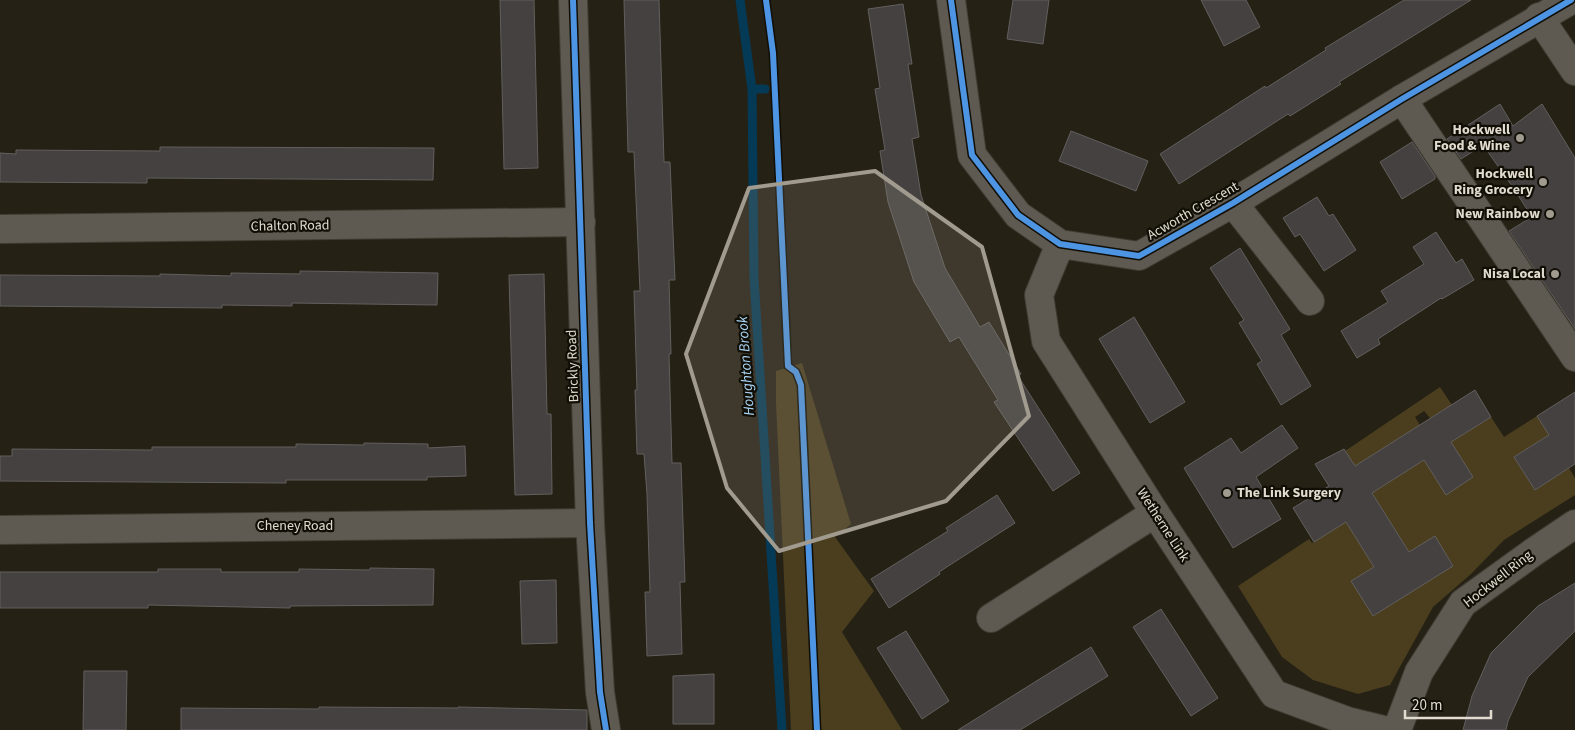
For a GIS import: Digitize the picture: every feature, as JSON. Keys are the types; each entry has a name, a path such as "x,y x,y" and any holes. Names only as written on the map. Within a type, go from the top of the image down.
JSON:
{"street":[{"name":"Brickly Road","path":"573,0 590,523 600,692 606,730"},
{"name":"Acworth Crescent","path":"951,0 972,155 1018,215 1060,244 1139,256 1234,203 1402,99 1571,0"},
{"path":"1540,17 1575,72"},
{"path":"1402,99 1575,357"},
{"path":"1234,203 1310,301"},
{"name":"Chalton Road","path":"0,229 581,222"},
{"name":"Wetherne Link","path":"1060,244 1039,295 1046,341 1155,513 1274,694 1347,721 1384,730"},
{"path":"991,618 1155,513"},
{"name":"Cheney Road","path":"0,530 590,523"},
{"name":"Hockwell Ring","path":"1397,730 1419,672 1463,603 1534,551 1575,524"}],"highlighted area":[{"path":"875,171 982,247 1029,416 946,501 779,551 727,488 686,354 749,188"}],"shaded area":[{"path":"802,363 851,524 835,537 874,591 842,632 902,730 791,730 776,371"},
{"path":"1440,387 1452,405 1430,418 1424,411 1415,417 1420,425 1355,466 1345,451"},
{"path":"1537,416 1549,435 1514,457 1535,490 1569,468 1575,478 1575,495 1504,540 1471,574 1433,607 1390,685 1358,694 1313,680 1282,657 1238,586 1309,539 1312,543 1346,522 1374,567 1351,581 1373,616 1453,565 1435,537 1409,552 1372,493 1424,460 1446,494 1473,477 1451,442 1491,417 1504,437"}],"building":[{"path":"500,0 534,0 538,168 504,169"},
{"path":"624,0 659,0 664,162 670,162 675,280 669,280 671,354 669,354 672,463 681,463 685,582 680,582 682,654 647,656 645,592 650,592 647,494 644,454 637,454 635,390 637,390 634,291 640,291 634,152 628,152"},
{"path":"1013,0 1049,0 1043,44 1007,39"},
{"path":"1201,0 1246,0 1260,27 1224,46"},
{"path":"1404,0 1471,0 1339,82 1341,84 1290,116 1288,114 1179,184 1160,154 1265,86 1266,88 1326,50 1325,48"},
{"path":"903,4 912,64 908,64 919,137 912,139 921,195 945,268 980,327 989,322 1021,374 1018,376 1080,473 1053,491 994,402 998,400 959,337 950,342 914,282 888,202 880,151 885,150 875,89 880,88 868,9"},
{"path":"1500,104 1513,126 1542,104 1575,158 1575,329 1509,231 1532,217 1512,186 1483,145 1461,159 1447,139"},
{"path":"1071,131 1148,161 1136,191 1059,161"},
{"path":"1412,142 1435,176 1435,179 1402,199 1380,162"},
{"path":"160,147 434,148 433,180 147,178 147,183 0,182 0,153 16,154 16,150 160,151"},
{"path":"1317,197 1329,216 1333,214 1356,250 1324,271 1300,234 1295,237 1283,218"},
{"path":"1436,232 1456,263 1462,259 1474,280 1441,298 1378,339 1380,344 1357,358 1341,331 1388,302 1381,291 1424,264 1413,247"},
{"path":"1240,248 1290,329 1281,335 1311,386 1281,405 1257,364 1262,361 1239,323 1244,320 1210,268"},
{"path":"300,271 438,273 437,305 292,303 292,306 222,305 222,308 0,306 0,275 160,276 160,274 231,276 231,273 300,274"},
{"path":"544,274 547,414 551,414 552,494 515,495 509,275"},
{"path":"1134,317 1185,402 1150,423 1099,339"},
{"path":"1475,390 1491,417 1451,442 1473,477 1446,495 1424,460 1372,493 1409,552 1435,536 1453,566 1373,616 1351,581 1374,567 1346,522 1314,542 1293,508 1329,486 1315,464 1344,449 1355,466"},
{"path":"1575,392 1575,464 1535,490 1514,457 1549,435 1537,416"},
{"name":"The Link Surgery","path":"1282,425 1298,448 1256,477 1281,519 1233,548 1184,468 1231,438 1241,453"},
{"path":"364,443 428,444 428,448 465,446 466,476 427,477 427,480 286,480 286,483 0,481 0,456 12,456 12,449 152,450 152,447 296,447 296,444 364,445"},
{"path":"997,495 1015,523 939,572 940,574 889,608 871,579 948,531 946,528"},
{"path":"370,568 434,569 433,605 290,606 290,608 148,605 148,608 0,608 0,572 158,572 158,569 221,569 221,572 299,572 299,569 370,570"},
{"path":"556,580 557,643 522,644 520,581"},
{"path":"1575,583 1575,631 1528,677 1508,721 1506,730 1463,730 1472,696 1491,653 1538,606"},
{"path":"1161,609 1218,698 1191,716 1133,627"},
{"path":"906,631 949,701 922,719 877,648"},
{"path":"1091,647 1108,676 1020,730 958,730"},
{"path":"84,671 127,671 126,730 83,730"},
{"path":"714,674 714,724 673,724 673,676"},
{"path":"319,707 458,707 587,710 587,730 181,730 181,708 319,709"}],"waterway":[{"name":"Houghton Brook","path":"740,0 752,89 754,278 782,730"},
{"path":"752,89 765,89"}],"cycle path":[{"path":"573,0 590,523 600,692 606,730"},
{"path":"766,0 773,53 788,366 796,372 801,385 817,730"},
{"path":"951,0 972,155 1018,215 1060,244 1139,256 1233,203 1402,99 1571,0"}],"place":[{"name":"Hockwell Food & Wine","path":"1520,138"},
{"name":"Hockwell Ring Grocery","path":"1543,182"},
{"name":"New Rainbow","path":"1550,214"},
{"name":"Nisa Local","path":"1555,274"},
{"name":"The Link Surgery","path":"1227,493"}]}
